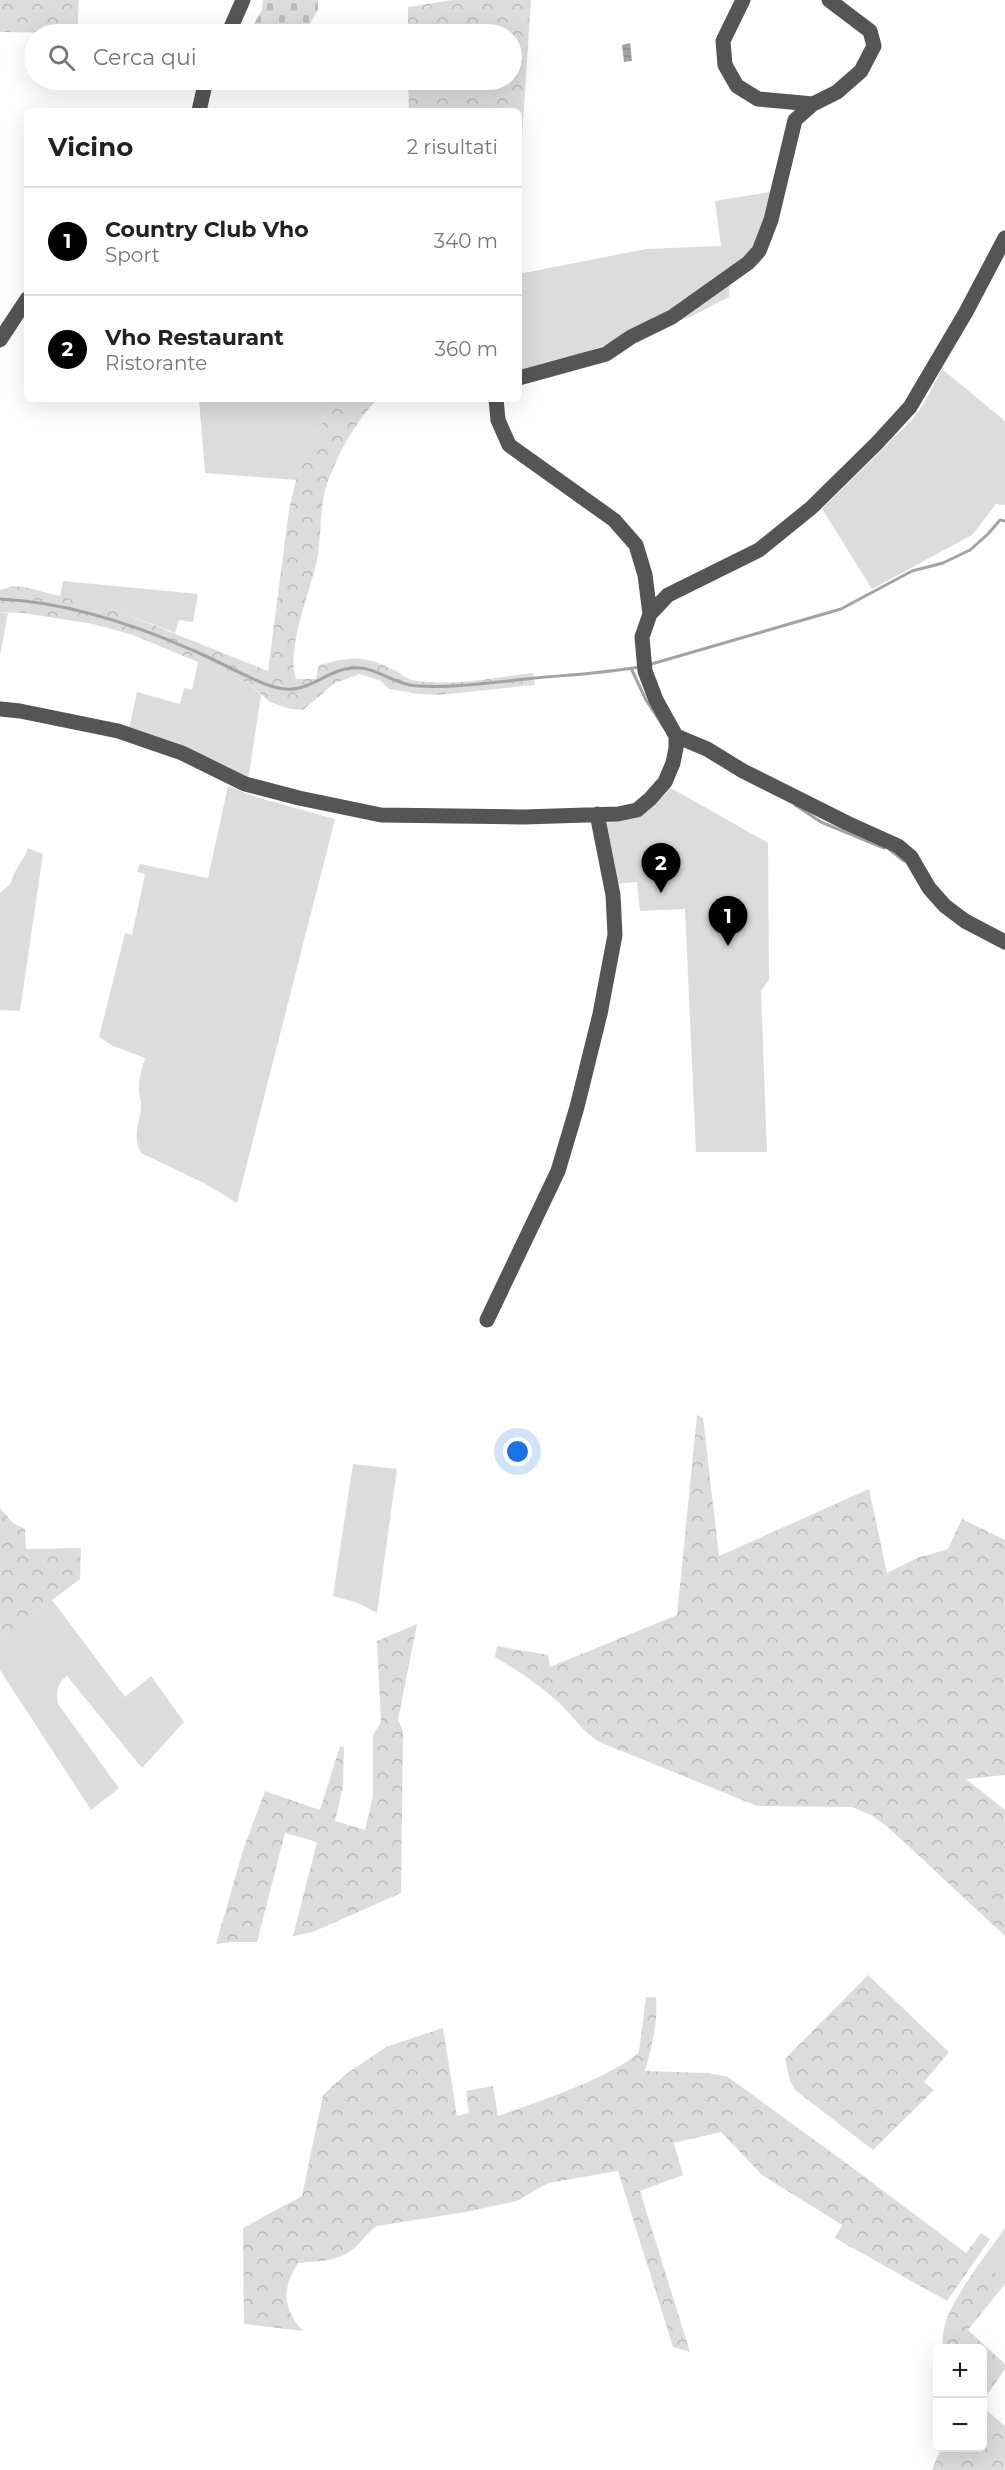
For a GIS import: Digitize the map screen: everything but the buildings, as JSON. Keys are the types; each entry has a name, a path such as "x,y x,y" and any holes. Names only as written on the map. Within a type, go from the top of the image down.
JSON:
{"street":[{"path":"232,24 243,0"},
{"path":"743,0 723,41 725,65 737,86 758,99 813,104"},
{"path":"522,377 606,354 672,317 748,263 759,251 771,220 795,120 813,104 837,92 861,71 874,46 870,31 829,0"},
{"path":"200,108 204,90"},
{"path":"0,709 118,731 182,753 244,784 381,815 524,817 618,814 637,810 665,782 673,763 676,736 656,700 644,665 642,637 650,614 668,595 767,544 811,508 877,443 910,406 966,312 1005,238"},
{"path":"0,340 24,304"},
{"path":"496,402 498,420 509,445 614,520 636,545 645,575 650,614"},
{"path":"676,736 707,749 743,771 898,846 911,857 929,888 945,906 965,921 1005,942"},
{"path":"487,1320 558,1171 578,1107 600,1014 615,935 613,895 597,814"}],"green space":[{"path":"0,0 79,0 78,24 24,24 24,32 0,32"},
{"path":"263,0 318,0 318,10 310,24 254,24 262,10"},
{"path":"453,0 531,0 522,138 522,108 409,108 408,90 522,90 522,24 408,24 408,7"},
{"path":"776,191 764,232 730,279 729,297 690,317 522,373 522,273 646,249 721,246 715,201"},
{"path":"942,369 1005,421 1005,505 996,504 972,535 872,589 822,509 912,420 923,405"},
{"path":"199,402 333,402 296,480 205,473"},
{"path":"333,402 374,402 361,418 343,447 325,490 318,554 294,651 296,679 316,679 319,665 357,658 373,661 418,681 461,682 533,673 535,685 439,695 419,694 389,689 381,681 360,674 335,683 303,710 290,709 270,702 248,683 133,635 93,624 23,613 0,612 0,590 12,586 24,587 118,611 268,671 289,510 296,480"},
{"path":"63,581 198,594 193,622 179,620 175,633 118,611 60,597"},
{"path":"0,612 8,613 0,656"},
{"path":"198,662 248,683 261,695 248,781 129,729 137,692 180,704 184,688 192,690"},
{"path":"228,786 256,797 335,819 237,1203 204,1183 141,1153 137,1141 141,1104 139,1083 145,1058 113,1046 99,1037 125,933 132,935 145,874 137,872 140,864 208,878"},
{"path":"671,788 768,843 769,980 761,991 767,1152 696,1152 685,909 640,911 637,882 615,884 606,823 626,820 643,813"},
{"path":"28,848 43,854 20,1011 0,1010 0,893 11,883"},
{"path":"697,1415 703,1418 719,1556 869,1489 887,1573 917,1558 948,1549 962,1519 1005,1540 1005,1775 966,1779 1005,1810 1005,1936 890,1829 873,1816 852,1807 757,1806 602,1743 589,1734 542,1689 495,1657 497,1646 548,1655 550,1667 677,1615"},
{"path":"353,1464 397,1469 377,1613 358,1603 333,1596"},
{"path":"0,1508 13,1523 25,1529 26,1549 81,1548 80,1579 0,1639"},
{"path":"52,1600 125,1697 151,1676 184,1722 142,1768 67,1676 58,1688 58,1704 119,1788 91,1810 0,1670 0,1639"},
{"path":"417,1624 398,1720 403,1731 401,1893 313,1932 293,1936 317,1842 285,1833 257,1942 216,1944 243,1850 265,1791 320,1810 340,1746 344,1747 343,1786 335,1821 365,1830 373,1796 373,1735 381,1722 377,1641"},
{"path":"868,1975 949,2052 924,2082 934,2090 873,2150 795,2090 790,2081 785,2059"},
{"path":"646,1997 656,1997 656,2016 645,2071 707,2073 728,2077 966,2253 981,2233 990,2239 947,2301 835,2238 842,2225 762,2175 721,2132 674,2143 683,2175 640,2191 690,2352 673,2347 618,2171 548,2183 517,2201 466,2212 377,2226 353,2249 341,2256 298,2263 289,2282 287,2299 291,2315 303,2331 244,2324 243,2228 302,2196 323,2095 346,2074 386,2047 443,2028 457,2116 469,2113 466,2091 493,2086 498,2116 592,2080 627,2062 639,2052"},
{"path":"1005,2228 1005,2278 979,2264"},
{"path":"979,2264 1005,2278 1005,2284 968,2330 983,2344 944,2344 944,2327 960,2293"},
{"path":"987,2347 1005,2364 1005,2369 987,2395"},
{"path":"987,2410 1005,2426 1005,2470 932,2470 939,2452 987,2452"}],"shaded area":[{"path":"630,43 632,61 624,62 622,45"}],"waterway":[{"path":"648,665 841,609 912,571 943,563 970,550 1000,520 1005,521"},
{"path":"0,599 50,605 123,623 192,650 261,682 284,689 305,686 333,673 353,668 369,670 409,685 447,686 639,667"},
{"path":"631,668 646,700 665,729"},
{"path":"795,805 821,822 884,848"},
{"path":"890,850 904,861"}],"place":[{"name":"Vho Restaurant","path":"661,893"},
{"name":"Country Club Vho","path":"728,946"}]}
